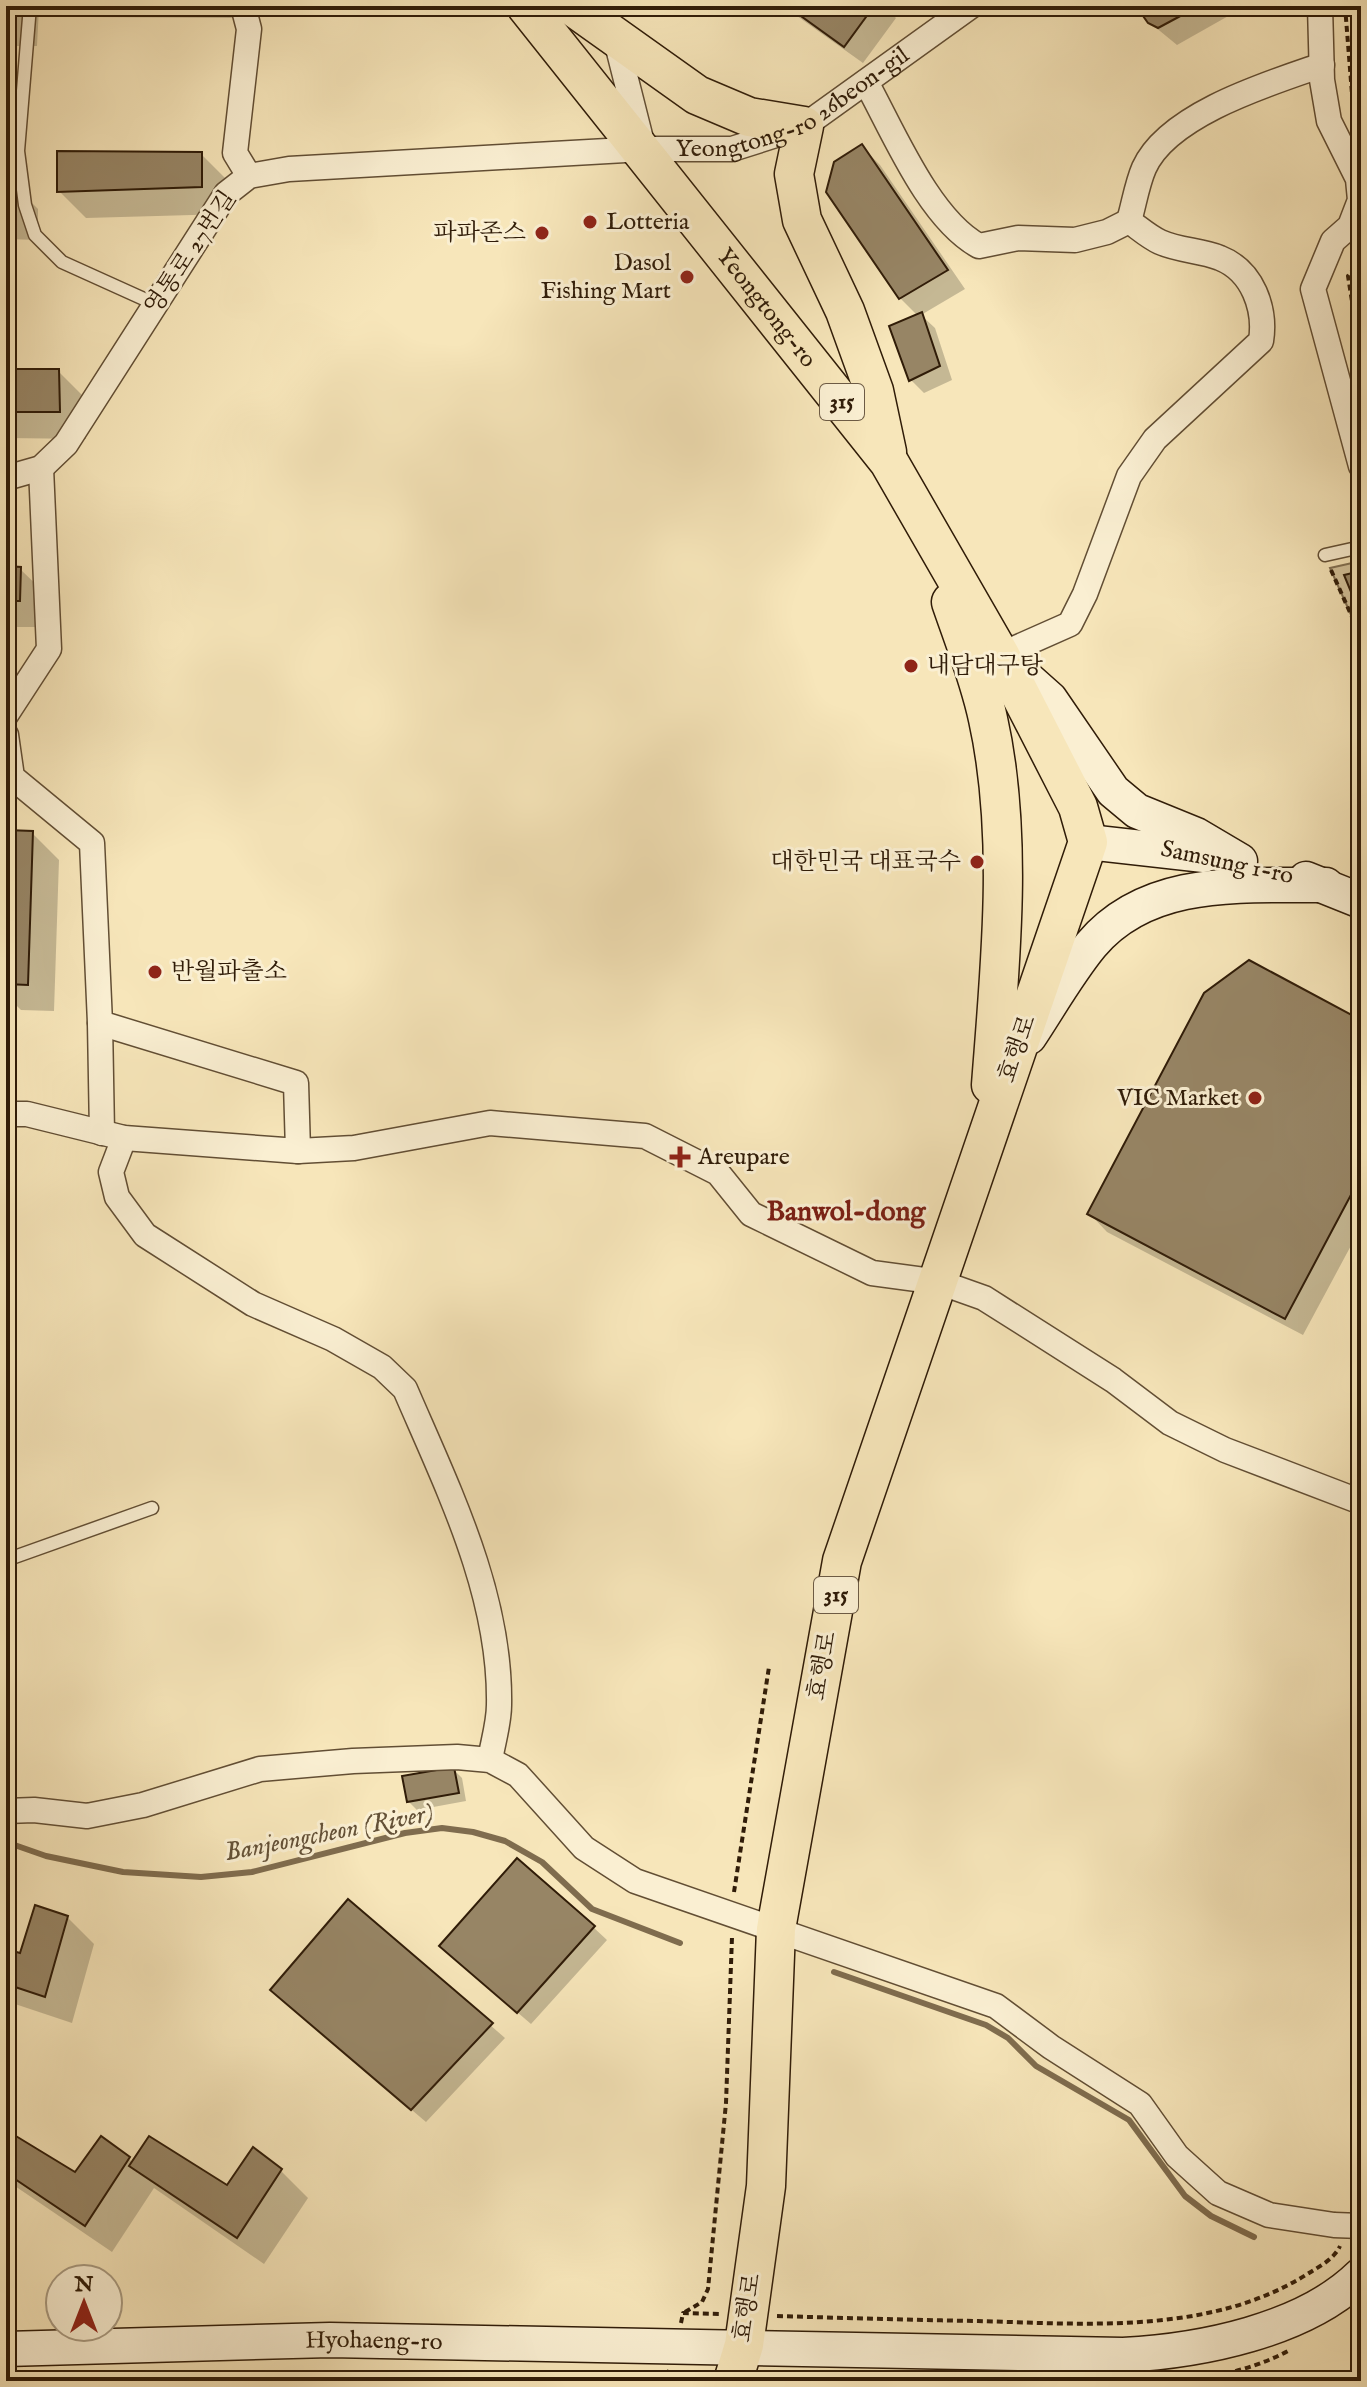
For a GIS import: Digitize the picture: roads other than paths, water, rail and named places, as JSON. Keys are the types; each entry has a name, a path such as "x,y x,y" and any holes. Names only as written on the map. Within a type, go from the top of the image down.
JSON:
{"main road":[{"name":"Yeongtong-ro","path":"526,6 643,149 889,462 927,523 1000,655 1078,807 1088,842"},
{"path":"572,6 697,95 749,117 804,126 794,174 802,220 845,311 874,391 889,462"},
{"name":"315","path":"927,523 988,719 1000,816 1004,924 987,1143"},
{"name":"효행로","path":"738,2363 766,2186 776,1929 842,1561 1088,842"}],"street":[{"path":"226,194 235,153 249,29 243,6"},
{"name":"Yeongtong-ro 26beon-gil","path":"643,149 732,149 804,126 971,6"},
{"path":"1320,6 1322,65 1329,121 1358,179 1360,199 1350,226 1333,241 1313,289 1351,394 1361,466"},
{"path":"616,40 643,149"},
{"path":"866,82 921,182 959,236 979,246 1018,238 1075,240 1107,232 1129,221 1145,166 1164,141 1201,116 1253,89 1322,65"},
{"name":"영통로 27번길","path":"6,478 41,468 66,444 226,194 249,176 289,169 643,149"},
{"path":"235,153 249,176"},
{"path":"1129,221 1159,241 1191,253 1221,258 1247,279 1261,304 1261,341 1155,439 1129,476 1070,624 1000,655 1050,699 1113,791 1137,811 1196,835 1240,861"},
{"path":"6,715 49,649 41,468"},
{"path":"6,735 12,777 92,843 100,1023 113,1136 111,1172 117,1197 145,1235 253,1304 333,1339 382,1367 405,1389 480,1576 497,1645 500,1708 490,1760"},
{"name":"Samsung 1-ro","path":"1088,842 1164,848 1240,861 1326,885 1361,901"},
{"path":"1015,1057 1092,944 1135,907 1187,890 1326,885"},
{"path":"100,1023 296,1083 298,1151"},
{"path":"6,1114 27,1114 113,1136 298,1151 354,1148 490,1123 645,1136 718,1173 751,1214 872,1273 939,1282 984,1298 1027,1323 1170,1423 1225,1450 1361,1502"},
{"path":"6,1811 34,1810 87,1816 143,1805 260,1769 457,1757 490,1760 518,1775 570,1835 609,1866 635,1881 996,2006 1051,2047 1140,2104 1194,2173 1218,2193 1245,2208 1352,2234"},
{"name":"Hyohaeng-ro","path":"6,2349 330,2340 738,2363 1123,2355 1176,2352 1224,2342 1323,2303 1361,2275"}],"lane":[{"path":"30,6 18,151 25,205 35,235 62,262 155,304"},
{"path":"1325,555 1361,547"},
{"path":"6,1560 152,1508"}],"waterway":[{"name":"Banjeongcheon (River)","path":"6,1842 46,1856 123,1872 201,1877 252,1872 405,1833 442,1828 473,1832 505,1841 542,1862 592,1909 680,1943"},
{"name":"Banjeongcheon (River)","path":"834,1972 986,2025 1008,2038 1036,2066 1129,2120 1185,2196 1211,2216 1254,2237"}],"place":[{"name":"Lotteria","path":"590,222"},
{"name":"파파존스","path":"542,233"},
{"name":"Dasol Fishing Mart","path":"687,277"},
{"name":"내담대구탕","path":"911,666"},
{"name":"대한민국 대표국수","path":"977,862"},
{"name":"반월파출소","path":"155,972"},
{"name":"VIC Market","path":"1255,1098"},
{"name":"Areupare","path":"680,1157"}],"district":[{"name":"Banwol-dong","path":"846,1212"}]}
